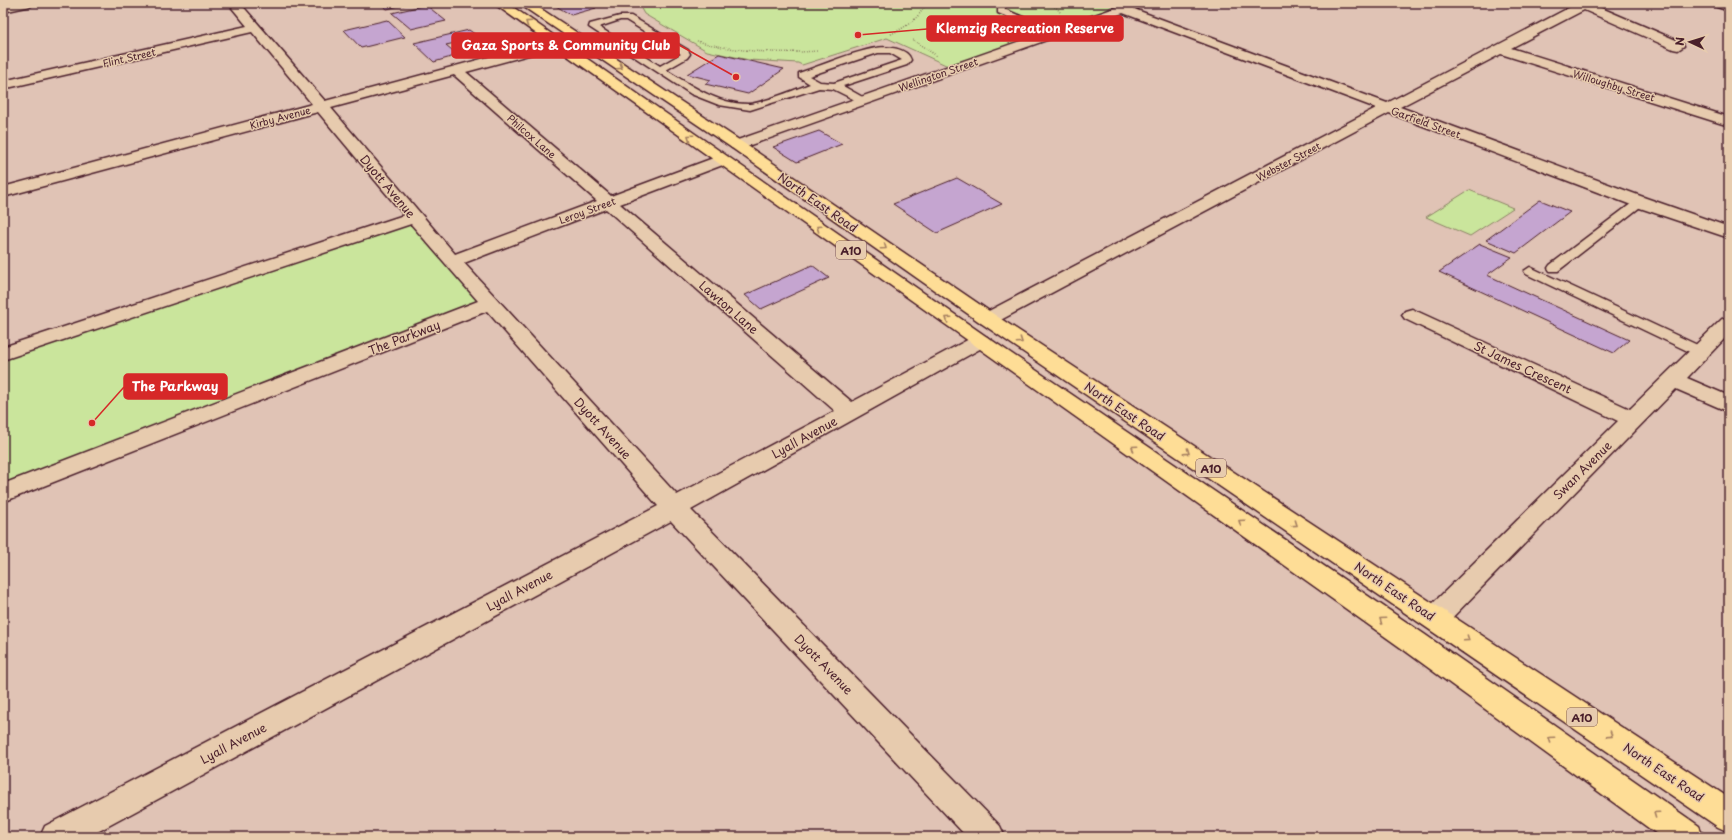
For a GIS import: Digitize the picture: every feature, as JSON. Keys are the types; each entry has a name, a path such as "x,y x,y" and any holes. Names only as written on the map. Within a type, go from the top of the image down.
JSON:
{"highway":[{"name":"North East Road","path":"499,3 722,160 984,330 1435,618 1729,816"},
{"name":"North East Road","path":"524,3 737,145 984,330 1414,642 1688,837"},
{"path":"557,43 576,38"},
{"path":"722,160 737,145"},
{"path":"1414,642 1435,618"}],"street":[{"path":"3,8 27,3"},
{"name":"Dyott Avenue","path":"234,3 452,261 674,508 989,837"},
{"path":"1718,3 1729,7"},
{"path":"1585,4 1678,46"},
{"name":"Webster Street","path":"984,330 1388,108 1585,4"},
{"name":"Wellington Street","path":"737,145 1056,33 1130,5"},
{"name":"Garfield Street","path":"1130,5 1388,108 1640,202 1729,233"},
{"name":"Flint Street","path":"3,85 255,28"},
{"name":"Kirby Avenue","path":"3,192 557,43"},
{"name":"Willoughby Street","path":"1499,49 1729,122"},
{"name":"Philcox Lane","path":"456,70 608,202"},
{"name":"Leroy Street","path":"452,261 722,160"},
{"name":"Lawton Lane","path":"608,202 850,412"},
{"path":"3,354 414,217"},
{"name":"The Parkway","path":"3,493 491,303"},
{"name":"St James Crescent","path":"1412,314 1633,419"},
{"name":"Swan Avenue","path":"1435,618 1633,419 1674,380 1729,323"},
{"name":"Lyall Avenue","path":"56,837 674,508 850,412 984,330"},
{"path":"1674,380 1729,405"}],"lane":[{"path":"1001,11 1056,33"},
{"path":"660,70 684,56 686,54 685,52 628,18 620,18 593,26 660,70 706,98 742,106 756,106 818,85 835,86 904,63 907,60 891,50 877,50 802,75 818,85"},
{"path":"835,86 863,101"},
{"path":"1554,268 1640,202"},
{"path":"1530,271 1701,352"}],"path":[{"path":"886,36 909,24 919,15 926,3"},
{"path":"1045,3 1057,8 1061,11 1060,14"},
{"path":"894,33 901,35"},
{"path":"908,38 924,45 938,58 956,68"},
{"path":"693,39 720,47 760,52 820,51"}],"green space":[{"path":"638,3 1113,3 1113,5 1105,11 948,66 887,38 802,65 798,63 749,60 707,51 644,14"},
{"path":"1469,190 1513,208 1470,236 1426,217"},
{"path":"414,217 489,304 3,491 3,354"}],"building":[{"path":"380,3 412,3 387,9"},
{"path":"561,3 595,3 590,4 596,8 571,15 556,6 563,4"},
{"path":"426,5 446,21 411,29 392,13"},
{"path":"387,20 405,37 361,48 344,30"},
{"path":"469,30 476,35 473,39 446,45 458,55 434,62 414,43"},
{"path":"719,54 784,69 748,94 705,84 711,80 687,74"},
{"path":"819,131 842,144 797,162 773,147"},
{"path":"957,178 1002,204 937,233 893,204"},
{"path":"1540,200 1570,212 1516,253 1486,240"},
{"path":"1480,244 1512,257 1487,275 1629,340 1614,353 1439,272"},
{"path":"812,265 829,278 761,309 745,295"}],"place":[{"name":"Klemzig Recreation Reserve","path":"858,35"},
{"name":"Gaza Sports & Community Club","path":"736,77"},
{"name":"The Parkway","path":"92,423"}]}
